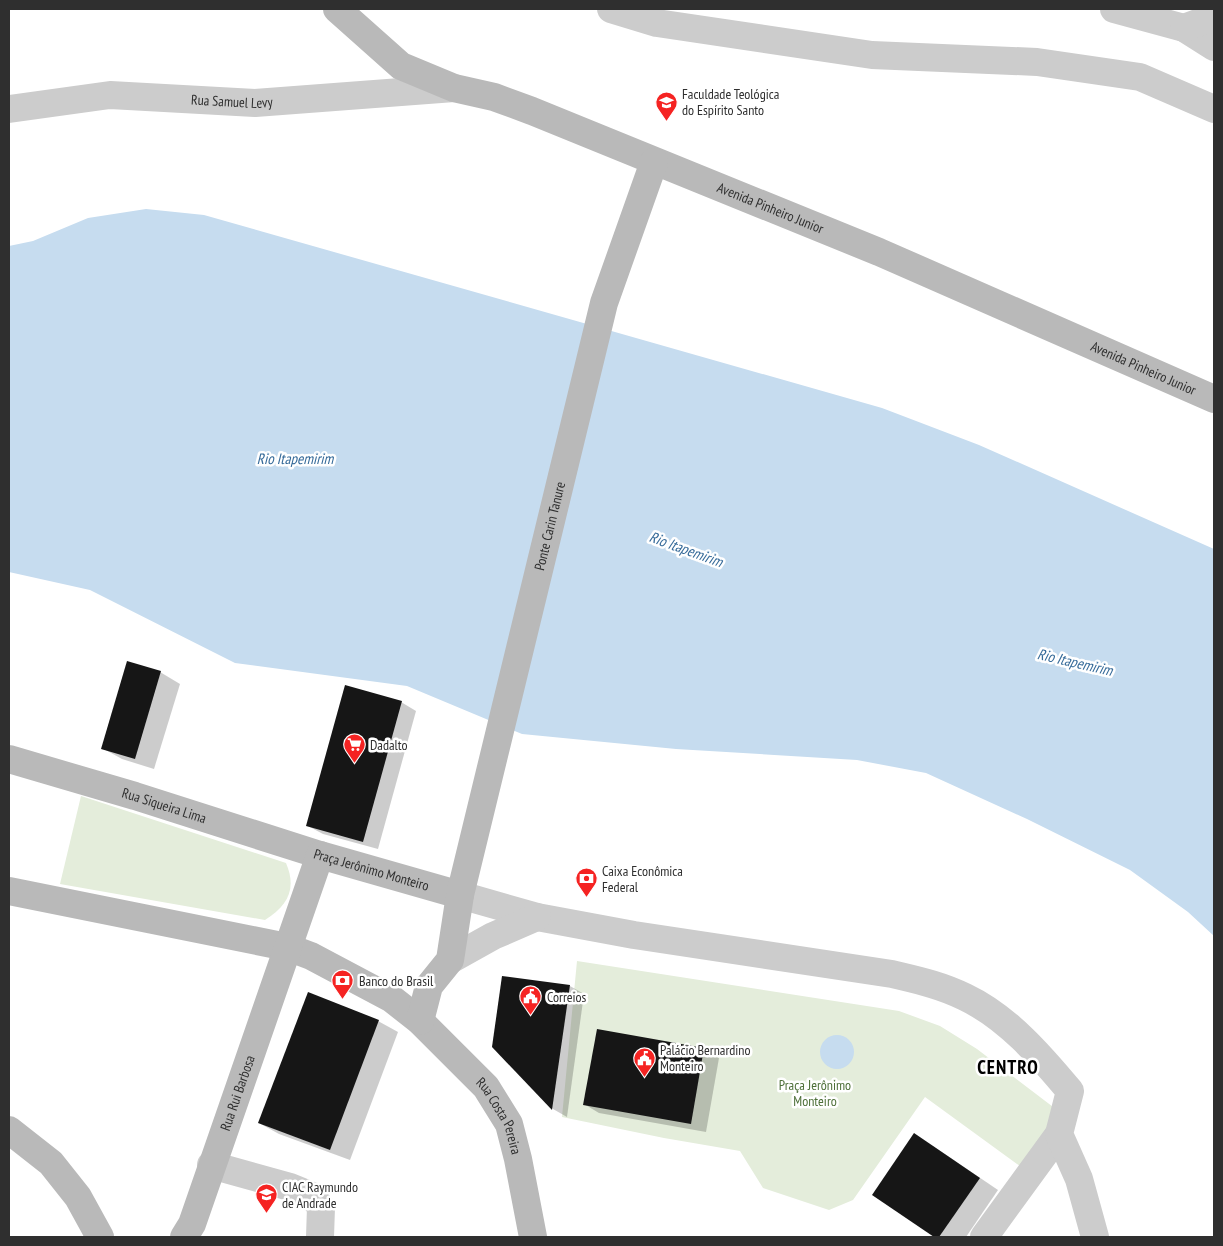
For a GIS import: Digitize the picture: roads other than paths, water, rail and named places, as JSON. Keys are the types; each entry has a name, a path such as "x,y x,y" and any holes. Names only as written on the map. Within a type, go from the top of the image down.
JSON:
{"main road":[{"name":"Avenida Pinheiro Junior","path":"337,9 400,66 454,88 494,97 532,111 879,252 1214,399"},
{"name":"Ponte Carin Tanure","path":"460,895 604,303 654,162"},
{"name":"Rua Siqueira Lima","path":"9,759 320,854"},
{"name":"Praça Jerônimo Monteiro","path":"287,948 320,854 460,895"},
{"path":"9,891 287,948 311,956 354,978 392,999 420,1021 429,986 450,960 460,895"},
{"name":"Rua Rui Barbosa","path":"184,1237 192,1224 287,948"},
{"name":"Rua Costa Pereira","path":"420,1021 486,1086 509,1124 518,1159 533,1237"},
{"path":"9,1130 51,1163 78,1197 100,1237"}],"street":[{"path":"611,9 657,24 872,55 1037,62 1140,77 1214,109"},
{"path":"1114,9 1184,28 1214,48"},
{"path":"1184,28 1214,17"},
{"name":"Rua Samuel Levy","path":"9,109 110,95 255,103 454,88"},
{"name":"Praça Jerônimo Monteiro","path":"460,895 537,916 634,935 892,974 933,984 965,997 992,1014 1042,1057 1070,1090 1059,1134"},
{"path":"450,960 493,936 537,916"},
{"path":"984,1237 1059,1134"},
{"path":"1059,1134 1078,1180 1095,1237"},
{"path":"211,1165 290,1187 312,1196 321,1206 320,1237"}],"water":[{"name":"Rio Itapemirim","path":"146,209 204,215 882,408 979,445 1214,549 1214,936 1188,912 1130,870 1027,819 926,773 857,760 676,749 522,734 407,686 235,663 90,590 9,572 9,246 33,241 88,218"},
{"path":"837,1035 844,1036 849,1040 853,1045 853,1059 849,1064 844,1068 837,1069 830,1068 825,1064 821,1059 820,1052 821,1045 825,1040 830,1036"}],"place":[{"name":"Faculdade Teológica do Espírito Santo","path":"666,121"},
{"name":"Dadalto","path":"354,764"},
{"name":"Caixa Econômica Federal","path":"586,898"},
{"name":"Banco do Brasil","path":"343,1000"},
{"name":"Correios","path":"531,1016"},
{"name":"Palácio Bernardino Monteiro","path":"644,1077"},
{"name":"CIAC Raymundo de Andrade","path":"266,1214"}],"district":[{"name":"CENTRO","path":"1008,1067"}]}
